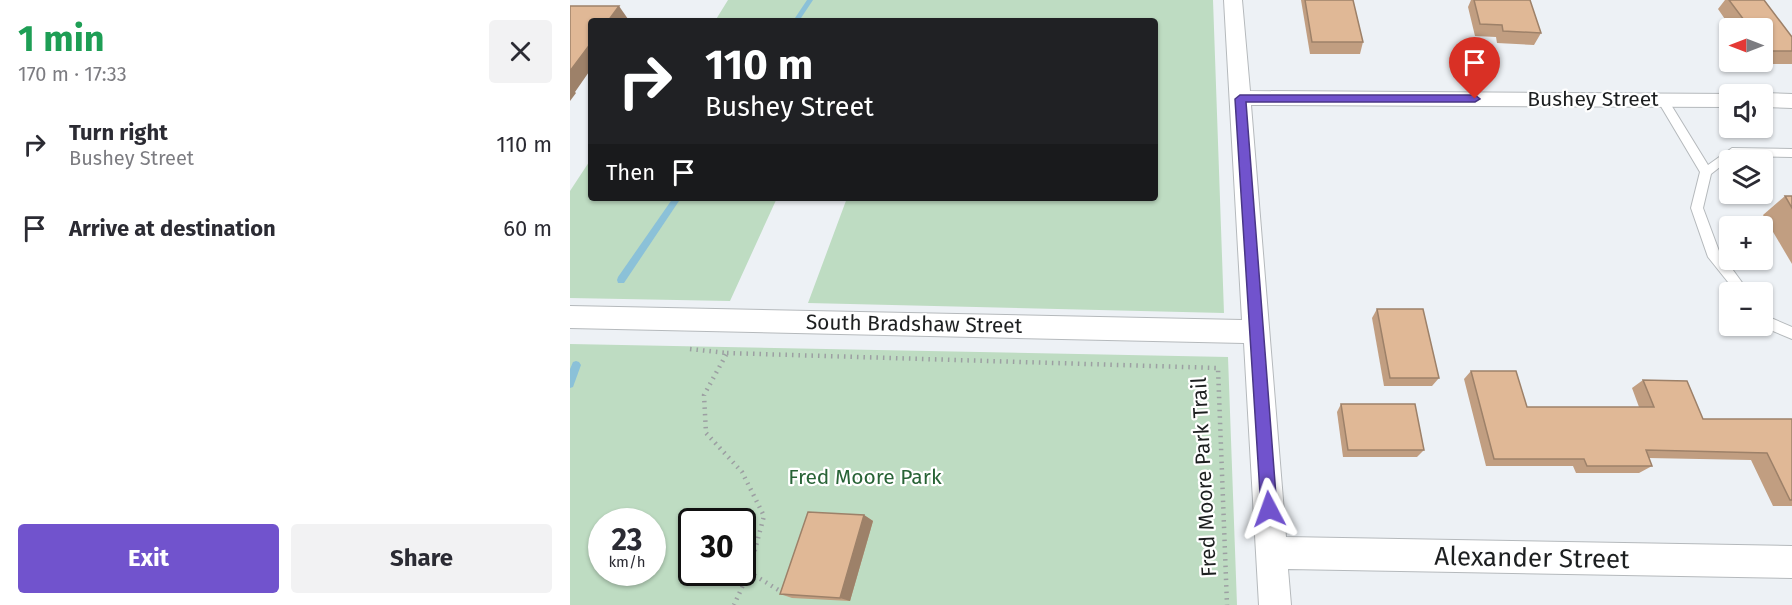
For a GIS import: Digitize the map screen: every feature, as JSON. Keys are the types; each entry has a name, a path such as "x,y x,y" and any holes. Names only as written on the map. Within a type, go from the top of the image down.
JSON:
{"street":[{"path":"1233,0 1275,605"},
{"name":"Bushey Street","path":"1240,99 1719,100"},
{"path":"1773,100 1792,101"},
{"name":"South Bradshaw Street","path":"570,317 1257,332"},
{"name":"Alexander Street","path":"1272,553 1792,562"}],"lane":[{"path":"1660,99 1706,172"},
{"path":"1735,282 1713,253 1697,208 1706,172 1732,152 1792,153"},
{"path":"1773,325 1792,333"}],"path":[{"name":"Fred Moore Park Trail","path":"683,348 727,353 1218,368 1227,605"},
{"path":"727,353 704,395 706,433 742,472 764,516 756,546"},
{"path":"756,576 792,598"},
{"path":"734,605 743,586"}],"green space":[{"path":"728,0 1213,0 1224,313 808,303 846,201 1158,201 1158,18 717,18"},
{"path":"588,164 588,201 776,201 730,301 570,298 570,191"},
{"name":"Fred Moore Park","path":"570,344 1228,357 1237,605 570,605"}],"building":[{"path":"1305,0 1353,0 1363,42 1312,42"},
{"path":"1474,0 1530,0 1541,33 1503,31 1502,25 1480,24"},
{"path":"1729,0 1764,0 1792,37 1792,51 1773,51 1773,18 1742,18"},
{"path":"570,6 619,6 610,18 588,18 588,47 570,71"},
{"path":"1785,196 1792,196 1792,208"},
{"path":"1377,309 1423,309 1439,378 1390,378"},
{"path":"1471,371 1516,371 1527,407 1654,407 1643,380 1687,381 1703,419 1792,419 1792,500 1767,453 1646,450 1652,466 1587,466 1584,459 1494,459"},
{"path":"1341,404 1415,404 1424,450 1348,450"},
{"path":"808,512 864,515 840,598 780,594"}],"waterway":[{"path":"798,18 810,0"},
{"path":"621,280 675,201"},
{"path":"570,384 576,365"}],"route":[{"path":"1269,509 1240,99 1475,99"}]}
